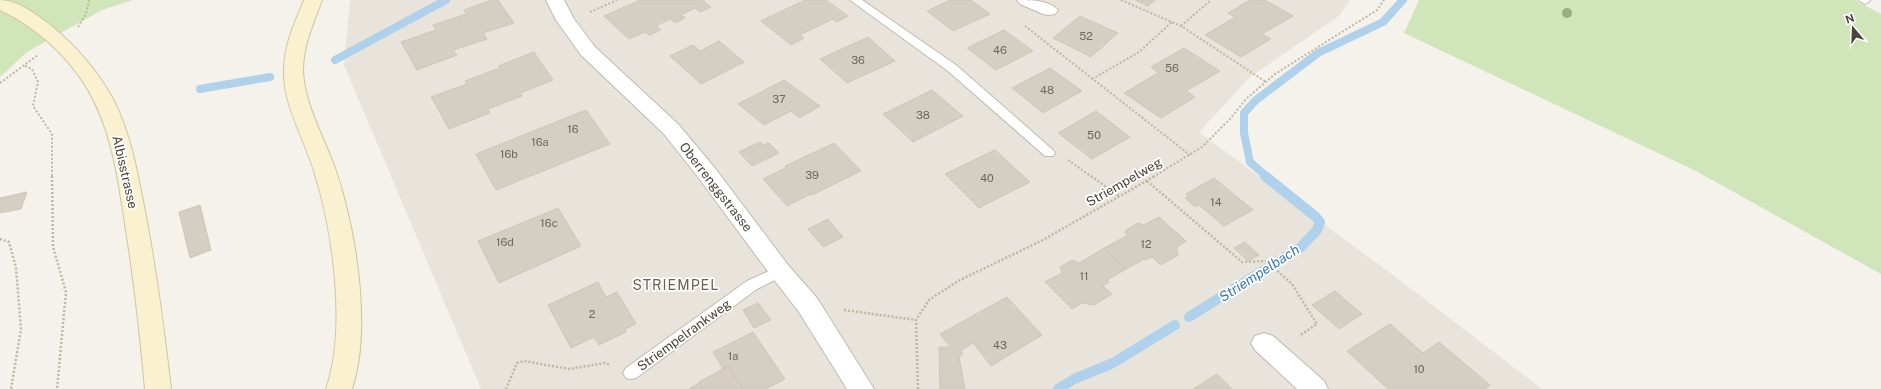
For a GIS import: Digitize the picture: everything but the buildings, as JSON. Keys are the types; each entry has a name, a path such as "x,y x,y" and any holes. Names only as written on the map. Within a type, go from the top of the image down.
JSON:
{"main road":[{"path":"313,0 301,31 296,56 294,78 299,98 325,172 334,207 341,245 347,302 346,360 339,389"},
{"name":"Albisstrasse","path":"0,3 37,25 58,42 80,65 95,85 108,109 123,153 145,269 158,389"}],"street":[{"name":"Oberrenggstrasse","path":"556,0 565,20 588,51 671,129 706,172 780,271 808,305 861,389"},
{"path":"1270,348 1315,389"}],"lane":[{"path":"855,0 952,68 1049,153"},
{"name":"Striempelrankweg","path":"631,373 752,285 780,271"}],"path":[{"path":"76,30 86,14 89,0"},
{"path":"594,10 617,0"},
{"path":"1121,0 1180,26 1266,82"},
{"path":"1180,26 1211,0"},
{"name":"Striempelweg","path":"916,320 929,300 958,281 1041,241 1119,196 1147,182 1202,147 1246,99 1275,74 1338,33 1377,10 1384,0"},
{"path":"1036,5 1015,18 1190,155"},
{"path":"1092,79 1139,52 1172,22"},
{"path":"0,83 58,42"},
{"path":"25,66 32,69 38,82 33,106 44,120 52,134 53,247 66,292 56,389"},
{"path":"1049,153 1062,156 1119,196"},
{"path":"1147,182 1242,262 1266,261 1292,284 1318,324 1270,348"},
{"path":"0,238 9,242 16,268 21,328 11,389"},
{"path":"808,305 916,320 918,389"},
{"name":"Striempelrankweg","path":"506,389 517,363 524,361 569,369 605,363 631,373"}],"shaded area":[{"path":"350,0 1350,0 1339,16 1250,77 1199,132 1409,287 1542,389 481,389 344,65"}],"green space":[{"path":"0,0 133,0 102,10 27,52 0,77"},
{"path":"1419,0 1855,0 1881,14 1881,274 1696,171 1404,33"}],"waterway":[{"path":"335,60 446,0"},
{"name":"Striempelbach","path":"1267,177 1250,162 1244,133 1244,113 1256,100 1318,53 1383,22 1403,0"},
{"path":"200,89 270,77"},
{"name":"Striempelbach","path":"1189,317 1301,247 1317,230 1320,222 1316,217 1265,176"},
{"path":"1058,389 1074,379 1113,363 1175,325"}],"district":[{"name":"STRIEMPEL","path":"676,285"}]}
